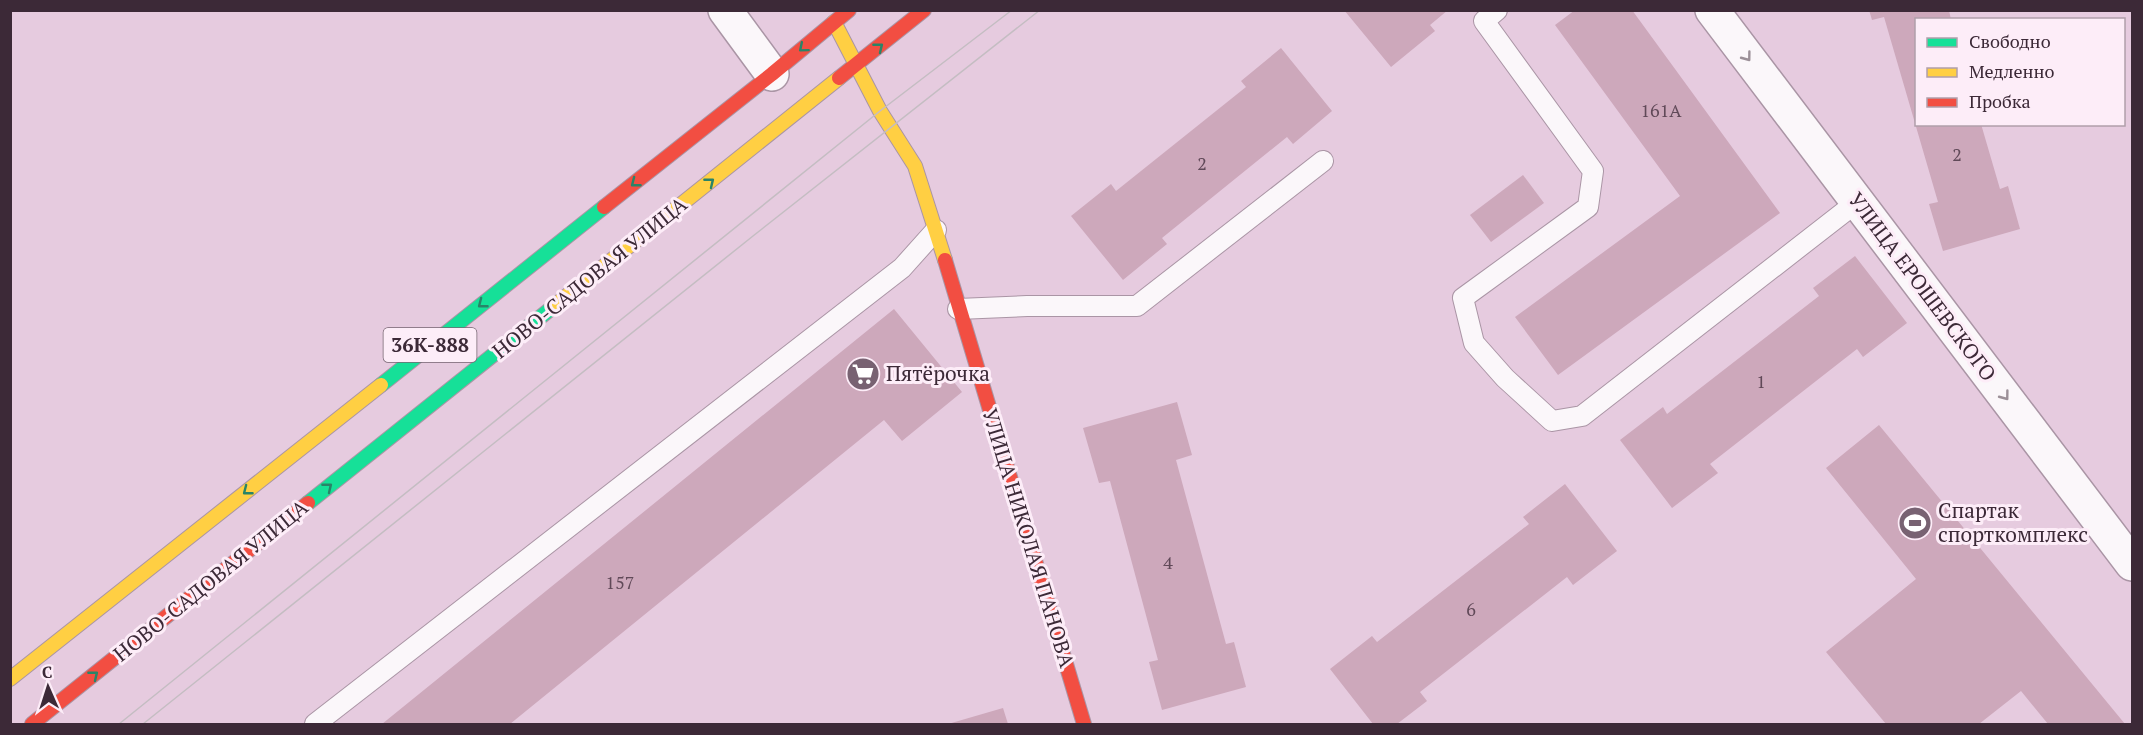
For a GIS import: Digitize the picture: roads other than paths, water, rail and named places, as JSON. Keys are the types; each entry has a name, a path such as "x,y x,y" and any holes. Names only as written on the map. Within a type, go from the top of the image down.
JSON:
{"main road":[{"name":"36К-888","path":"10,679 772,74 849,10"},
{"name":"НОВО-САДОВАЯ УЛИЦА","path":"32,724 924,10"},
{"name":"УЛИЦА НИКОЛАЯ ПАНОВА","path":"834,22 880,111 915,166 1084,724"}],"street":[{"path":"725,10 772,74"},
{"name":"УЛИЦА ЕРОШЕВСКОГО","path":"1712,10 2133,564"}],"lane":[{"path":"1497,10 1485,21 1593,171 1588,207 1463,297 1474,343 1505,378 1552,421 1582,416 1857,202"},
{"path":"958,309 1027,306 1137,306 1323,161"},
{"path":"315,724 902,268 936,230"}],"tram line":[{"path":"119,724 880,111 1012,10"},
{"path":"143,724 753,236 1040,10"}],"place":[{"name":"Пятёрочка","path":"863,374"},
{"name":"Спартак спорткомплекс","path":"1915,523"}]}
